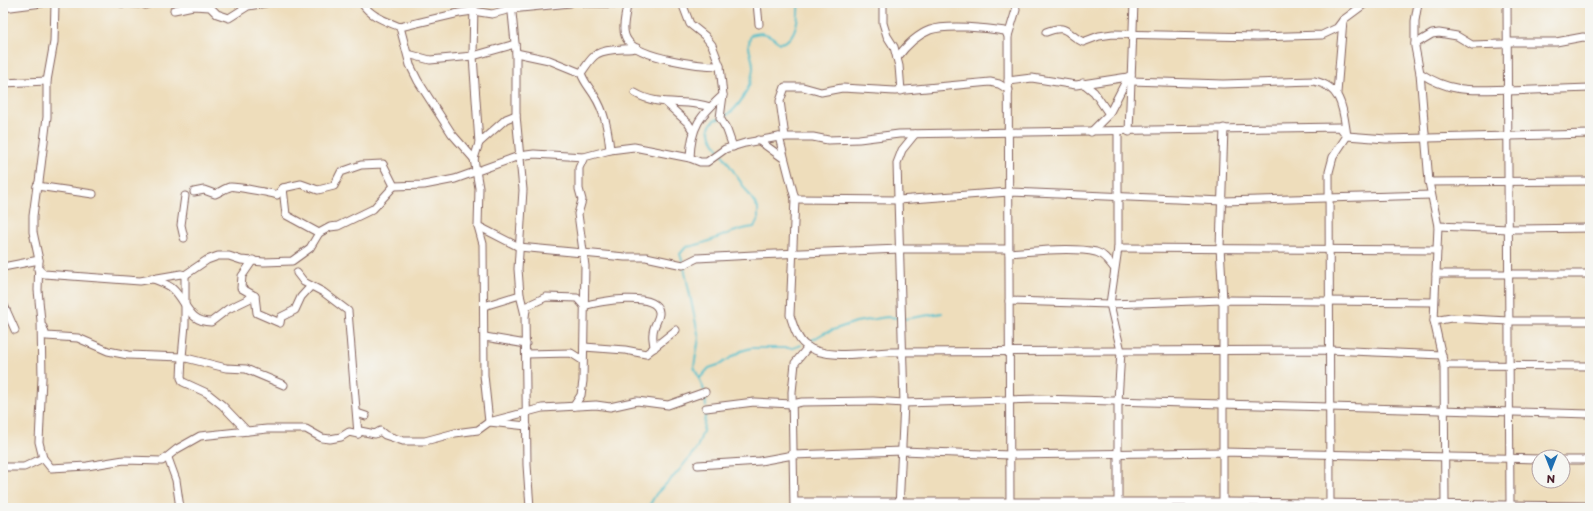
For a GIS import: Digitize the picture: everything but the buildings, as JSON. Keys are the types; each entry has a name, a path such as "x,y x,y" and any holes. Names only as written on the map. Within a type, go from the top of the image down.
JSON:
{"street":[{"path":"3,8 42,3"},
{"path":"55,3 54,42 46,81 46,117 39,182 37,186 33,216 33,232 39,260 38,290 41,322 42,378 39,442 43,458 51,468 87,466 124,460 162,461 168,458 177,449 200,436 267,428 306,429 322,438 330,440 341,437 349,432 358,434 360,431 374,434 380,431 385,436 403,441 425,441 455,433 478,430 489,422 542,408 604,405 610,407 637,401 668,405 705,392"},
{"path":"121,3 145,4"},
{"path":"362,3 367,11 380,19 400,27 409,26 438,17 473,11 492,14 511,6 570,3"},
{"path":"474,3 473,56 479,143 474,159 479,188 478,226 483,244 485,337 484,375 489,422"},
{"path":"585,3 642,3"},
{"path":"682,3 690,24 712,45 720,66 723,95 720,118 727,130 733,147"},
{"path":"757,3 759,10 759,24"},
{"path":"883,3 883,23 887,36 894,47 897,58 901,91"},
{"path":"1010,505 1008,36 1016,10 1015,3"},
{"path":"1129,132 1134,3"},
{"path":"1046,32 1061,28 1068,30 1075,38 1083,42 1099,36 1133,33 1257,37 1322,35 1337,28 1356,6 1366,3"},
{"path":"1418,3 1415,21 1415,44 1420,73 1429,182 1438,226 1434,321 1444,365 1445,410 1445,457 1440,506"},
{"path":"1508,3 1504,43 1509,90 1509,507"},
{"path":"174,10 193,6 210,7 217,14 229,18 248,6 263,4"},
{"path":"626,4 624,24 627,41 637,48 656,56 681,62 701,66 720,66"},
{"path":"511,6 516,54 516,115 523,190 518,269 520,295 525,315 527,465 530,508"},
{"path":"1329,506 1328,454 1331,199 1329,172 1333,157 1347,136 1344,114 1337,93 1343,20"},
{"path":"400,27 410,65 418,81 452,134 474,159"},
{"path":"897,58 914,40 930,30 989,28 1005,31 1008,36"},
{"path":"1415,44 1432,34 1439,33 1457,36 1472,45 1556,42 1583,37 1590,38"},
{"path":"408,54 430,60 473,56 515,44"},
{"path":"581,73 596,54 611,50 624,51 637,48"},
{"path":"516,54 549,60 581,73"},
{"path":"581,73 584,83 594,94 607,124 610,150"},
{"path":"1420,73 1439,84 1458,90 1590,88"},
{"path":"1008,81 1032,78 1064,84 1083,84 1130,78 1223,84 1314,81 1324,83 1337,93"},
{"path":"1091,132 1110,114 1130,78"},
{"path":"3,84 46,81"},
{"path":"1008,99 1009,90 999,84 990,82 901,91 842,88 821,92 803,88 785,87 780,100 783,158 795,199 790,315 793,327 804,344 814,351 842,354 902,352 1329,350 1442,355"},
{"path":"1083,84 1094,92 1110,114"},
{"path":"635,93 642,97 666,102 703,104 710,107"},
{"path":"690,158 693,131 710,107 723,95"},
{"path":"666,102 688,123 693,131"},
{"path":"479,143 506,120 516,115"},
{"path":"38,269 44,274 140,281 180,274 184,275 207,260 218,256 229,256 241,260 264,262 292,261 310,248 319,233 330,227 338,226 373,209 394,186 424,185 455,179 519,156 548,154 584,157 610,150 634,147 690,158 700,162 707,162 725,149 758,140 782,137 828,140 915,134 1129,132 1224,128 1340,127 1347,136 1386,139 1590,134"},
{"path":"1223,505 1223,300 1220,247 1223,201 1224,128"},
{"path":"1118,132 1118,248 1110,304 1121,351 1118,401 1118,505"},
{"path":"899,505 904,403 897,163 902,150 915,134"},
{"path":"758,140 783,158"},
{"path":"574,406 583,390 582,360 584,347 585,253 578,214 582,200 579,189 579,168 584,157"},
{"path":"194,192 204,190 215,194 230,186 252,191 267,191 277,195 283,188 301,184 318,190 325,189 334,186 341,172 361,165 383,164 394,186"},
{"path":"1429,182 1590,181"},
{"path":"37,186 93,194"},
{"path":"283,188 286,215 319,233"},
{"path":"795,199 898,200 1009,192 1223,201 1431,196"},
{"path":"184,238 181,225 185,196"},
{"path":"478,226 519,247 625,258 646,257 683,265 697,258 900,249 1096,252 1109,261 1114,268"},
{"path":"1438,226 1509,229 1590,228"},
{"path":"1118,248 1220,247 1437,250"},
{"path":"3,267 39,260"},
{"path":"252,260 242,276 241,288 255,296"},
{"path":"297,273 304,282 323,292 348,311 358,434"},
{"path":"1436,274 1590,274"},
{"path":"184,275 184,352 182,358 181,378 183,382 207,393 222,405 247,431"},
{"path":"151,278 172,288 185,304 189,313 199,320 211,322 228,310 255,296"},
{"path":"255,296 257,313 280,323 283,316 295,310 301,297 311,286"},
{"path":"484,306 520,295"},
{"path":"525,315 527,306 546,297 577,298 584,306"},
{"path":"584,306 630,299 652,302 657,306 660,314 653,332 654,348"},
{"path":"1009,301 1110,304 1223,300 1434,302"},
{"path":"3,303 15,330"},
{"path":"1434,321 1451,318 1509,321 1590,321"},
{"path":"41,322 46,336 78,338 108,351 128,355 182,358 226,368 246,370 284,385"},
{"path":"584,347 625,350 643,354 649,353 676,330"},
{"path":"485,337 526,344"},
{"path":"808,347 796,363 792,404 794,505 1590,506"},
{"path":"526,354 571,353 582,360"},
{"path":"1444,365 1590,366"},
{"path":"706,408 754,402 792,404 839,402 904,403 1039,399 1329,406 1509,413 1590,414"},
{"path":"357,413 366,416"},
{"path":"489,422 527,426"},
{"path":"698,465 760,461 793,455 902,451 1010,456 1223,452 1531,459"},
{"path":"3,467 24,467 43,458"},
{"path":"168,458 176,480 180,508"},
{"path":"1571,460 1590,460"}],"waterway":[{"path":"723,117 729,114 739,103 750,83 753,69 749,49 749,40 751,35 763,33 773,37 779,43 785,42 793,34 797,22 798,3"},
{"path":"719,119 714,120 709,127 711,137 719,150"},
{"path":"683,263 680,254 686,247 704,243 745,228 754,227 758,219 758,208 722,154"},
{"path":"684,267 699,338 694,366 704,390"},
{"path":"904,319 942,313"},
{"path":"807,343 824,333 856,322 887,317 900,318"},
{"path":"699,379 709,368 721,364 741,351 751,348 793,348 801,345"},
{"path":"705,394 706,406"},
{"path":"648,508 656,494 677,473 697,448 703,431 706,410"}]}
